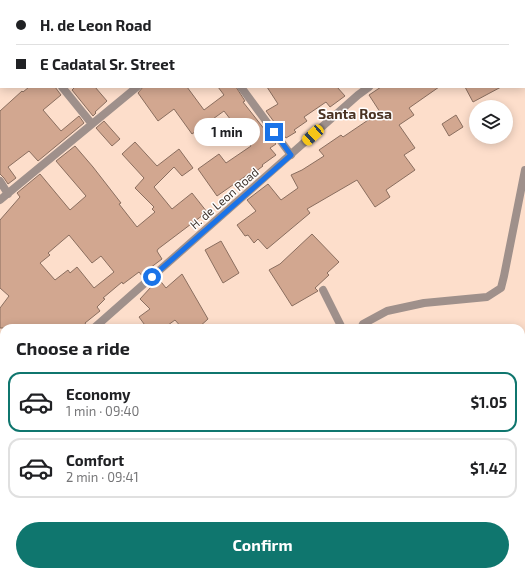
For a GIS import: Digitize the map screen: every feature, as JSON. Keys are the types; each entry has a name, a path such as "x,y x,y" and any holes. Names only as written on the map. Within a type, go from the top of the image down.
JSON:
{"street":[{"path":"63,88 92,124"},
{"path":"0,200 136,88"},
{"path":"243,88 291,155"},
{"name":"H. de Leon Road","path":"99,324 358,95 368,88"},
{"path":"363,324 387,311 424,303 487,297 501,288 525,170"},
{"path":"0,181 8,194"},
{"path":"323,290 340,324"}],"building":[{"path":"28,88 56,88 61,95 43,110 61,131 79,116 84,123 38,161 29,151 8,167 16,178 8,184 0,174 0,111 22,91 23,92"},
{"path":"74,88 96,88 107,101 95,112 96,113 93,116 72,90"},
{"path":"142,88 188,88 204,110 224,95 219,88 237,88 245,101 243,102 276,144 270,148 276,155 251,175 250,173 217,196 198,169 219,154 226,163 251,146 224,111 192,134 174,109 158,121 138,93"},
{"path":"268,88 338,88 345,96 330,107 326,102 304,117 307,121 294,130 296,132 286,138 266,111 278,104"},
{"path":"380,88 438,88 409,108 414,115 399,125 415,148 404,155 415,170 386,190 390,197 375,207 357,180 307,209 310,213 267,249 258,239 254,243 248,235 245,236 237,225 256,211 247,200 268,184 281,200 298,188 291,175 324,156 319,150 341,135 343,137 380,112 369,95"},
{"path":"466,88 499,88 477,100 472,100"},
{"path":"456,115 463,127 449,136 442,124"},
{"path":"104,121 120,139 112,146 96,128"},
{"path":"135,142 157,166 179,149 193,168 182,176 174,167 154,187 172,209 192,193 207,212 158,249 157,251 162,259 150,268 151,270 143,277 139,272 123,284 122,282 103,298 105,299 97,307 100,311 86,324 0,324 0,308 9,296 0,288 0,220 20,197 17,193 40,174 70,210 86,196 56,161 75,146 121,203 119,204 137,227 155,212 152,209 154,207 135,188 144,178 122,154","holes":["69,235 92,263 101,256 114,272 94,288 77,267 70,273 68,270 55,280 40,263 50,255 48,253"]},
{"path":"312,234 339,262 327,273 329,275 315,288 318,291 292,306 269,270 280,264"},
{"path":"221,241 239,273 223,283 205,250"},
{"path":"182,274 208,319 202,324 178,324 175,320 170,324 144,324 139,317 150,309 140,299 158,278 166,288"}],"district":[{"name":"Santa Rosa","path":"355,113"}],"route":[{"path":"152,277 291,155 274,132"}]}
